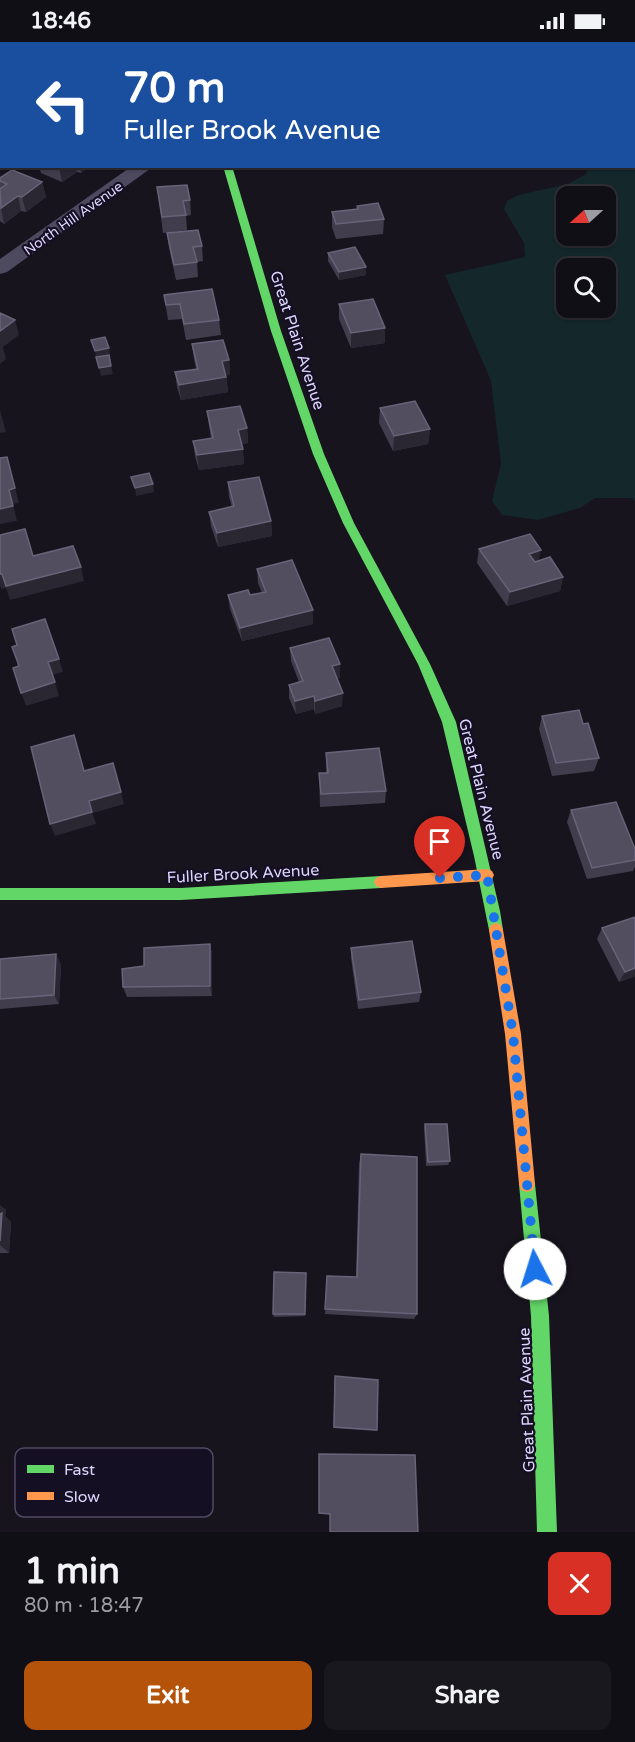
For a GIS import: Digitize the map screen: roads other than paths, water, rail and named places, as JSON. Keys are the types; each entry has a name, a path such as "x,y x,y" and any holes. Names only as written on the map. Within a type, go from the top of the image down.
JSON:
{"main road":[{"name":"Great Plain Avenue","path":"228,168 310,431 370,567 417,653 449,722 487,875 513,1034 536,1281 547,1532"},
{"name":"Fuller Brook Avenue","path":"0,894 181,894 487,875"}],"street":[{"name":"North Hill Avenue","path":"0,268 142,168"}]}
